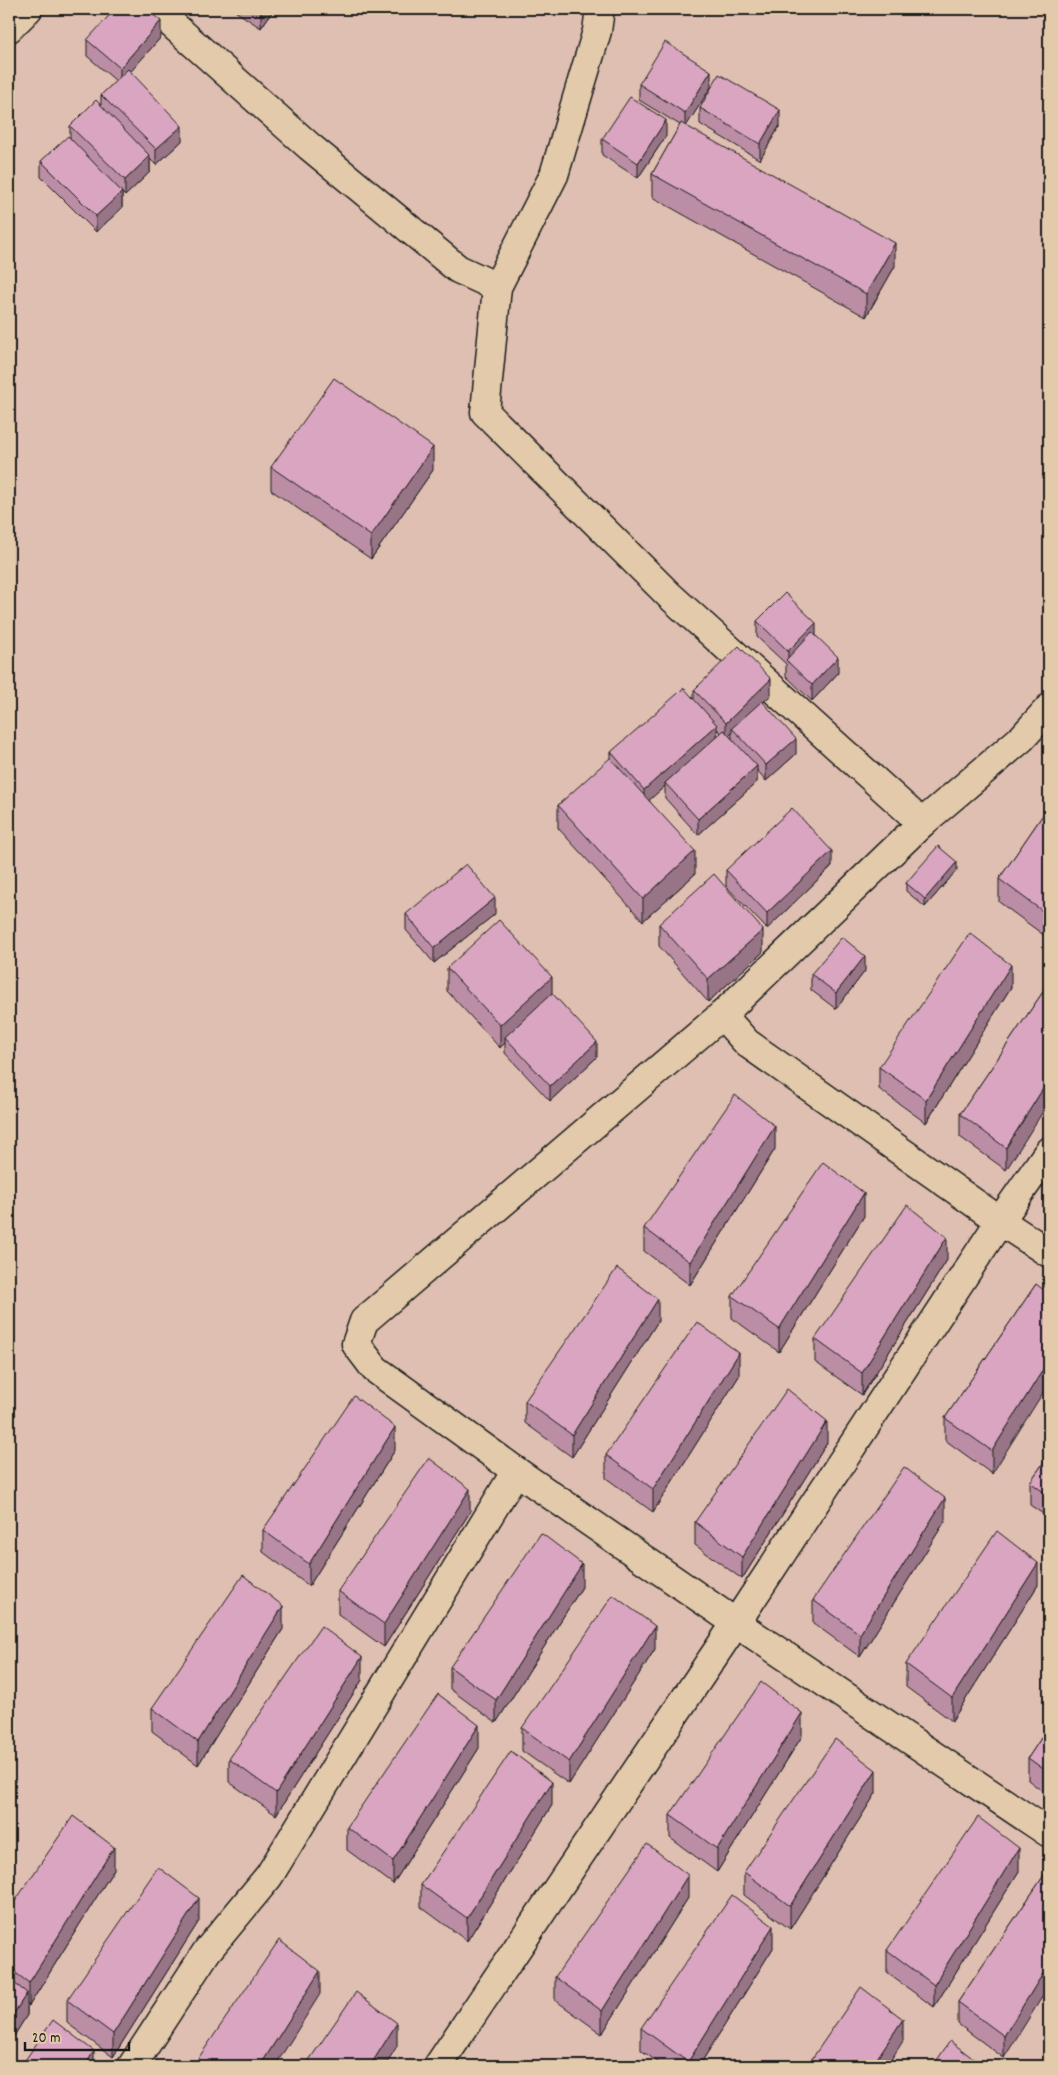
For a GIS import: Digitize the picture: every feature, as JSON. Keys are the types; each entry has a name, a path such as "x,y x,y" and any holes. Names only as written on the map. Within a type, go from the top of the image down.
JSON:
{"street":[{"path":"9,28 28,9"},
{"path":"155,9 308,146 458,269 497,287"},
{"path":"600,9 597,31 554,175 497,287 485,412 669,595 922,823"},
{"path":"1049,708 1022,738 922,823 722,1016 364,1322 356,1344 375,1369 516,1471 736,1623 1049,1833"},
{"path":"722,1016 747,1044 1000,1221 1049,1253"},
{"path":"438,2066 736,1623 1000,1221 1049,1151"},
{"path":"132,2066 208,1951 268,1876 516,1471"}],"building":[{"path":"115,9 146,9 161,21 120,68 87,40"},
{"path":"665,42 711,71 685,113 639,84"},
{"path":"128,69 182,126 156,149 101,95"},
{"path":"719,74 780,110 760,144 700,108"},
{"path":"630,97 666,120 638,163 602,139"},
{"path":"96,100 150,156 125,180 70,126"},
{"path":"681,123 895,243 866,294 652,174"},
{"path":"68,136 122,192 96,216 41,161"},
{"path":"334,378 433,447 371,536 271,467"},
{"path":"785,593 816,623 788,651 757,621"},
{"path":"812,632 838,657 812,685 786,660"},
{"path":"739,646 771,679 726,723 694,690"},
{"path":"684,688 717,725 644,790 611,752"},
{"path":"762,701 796,739 766,765 732,728"},
{"path":"724,730 757,766 698,819 665,783"},
{"path":"610,758 695,851 643,899 558,805"},
{"path":"1049,806 1049,906 1045,913 999,879"},
{"path":"792,808 832,851 767,913 726,870"},
{"path":"938,846 957,862 925,899 906,883"},
{"path":"466,864 495,898 434,948 406,914"},
{"path":"714,874 763,930 708,979 659,924"},
{"path":"499,920 552,977 500,1025 447,968"},
{"path":"970,933 1011,965 926,1100 879,1067"},
{"path":"842,937 865,956 836,993 811,974"},
{"path":"1049,983 1049,1079 1006,1148 960,1114"},
{"path":"552,993 597,1042 550,1086 505,1037"},
{"path":"735,1095 775,1126 690,1262 644,1228"},
{"path":"823,1162 864,1193 779,1329 732,1296"},
{"path":"907,1205 947,1237 862,1373 815,1339"},
{"path":"617,1268 658,1299 572,1435 525,1401"},
{"path":"1036,1284 1049,1294 1049,1360 992,1451 945,1418"},
{"path":"697,1322 739,1353 653,1489 606,1455"},
{"path":"787,1389 827,1421 742,1557 695,1522"},
{"path":"354,1396 395,1427 309,1564 263,1530"},
{"path":"1049,1455 1049,1496 1030,1482"},
{"path":"429,1458 470,1489 384,1624 338,1591"},
{"path":"904,1467 945,1498 860,1634 813,1600"},
{"path":"997,1531 1038,1563 952,1698 906,1664"},
{"path":"541,1533 582,1564 496,1700 450,1667"},
{"path":"243,1575 283,1606 198,1742 152,1708"},
{"path":"613,1595 655,1626 569,1762 522,1728"},
{"path":"321,1626 362,1657 276,1793 229,1759"},
{"path":"761,1682 802,1713 717,1849 670,1815"},
{"path":"438,1694 479,1725 393,1861 347,1827"},
{"path":"1049,1726 1049,1773 1028,1758"},
{"path":"835,1739 876,1770 790,1906 744,1872"},
{"path":"511,1751 552,1782 467,1918 421,1885"},
{"path":"73,1816 114,1847 29,1983 9,1968 9,1910"},
{"path":"978,1817 1019,1848 934,1985 887,1950"},
{"path":"647,1844 688,1875 602,2011 555,1977"},
{"path":"158,1867 199,1898 113,2034 67,2000"},
{"path":"1049,1868 1049,1964 1004,2036 958,2002"},
{"path":"732,1895 773,1926 688,2062 641,2028"},
{"path":"279,1940 320,1971 260,2066 193,2066"},
{"path":"9,1979 27,1993 9,2021"},
{"path":"861,1987 903,2019 872,2066 807,2066"},
{"path":"356,1992 397,2023 370,2066 305,2066"},
{"path":"53,2020 94,2051 85,2066 21,2066"},
{"path":"950,2041 983,2066 933,2066"}]}
